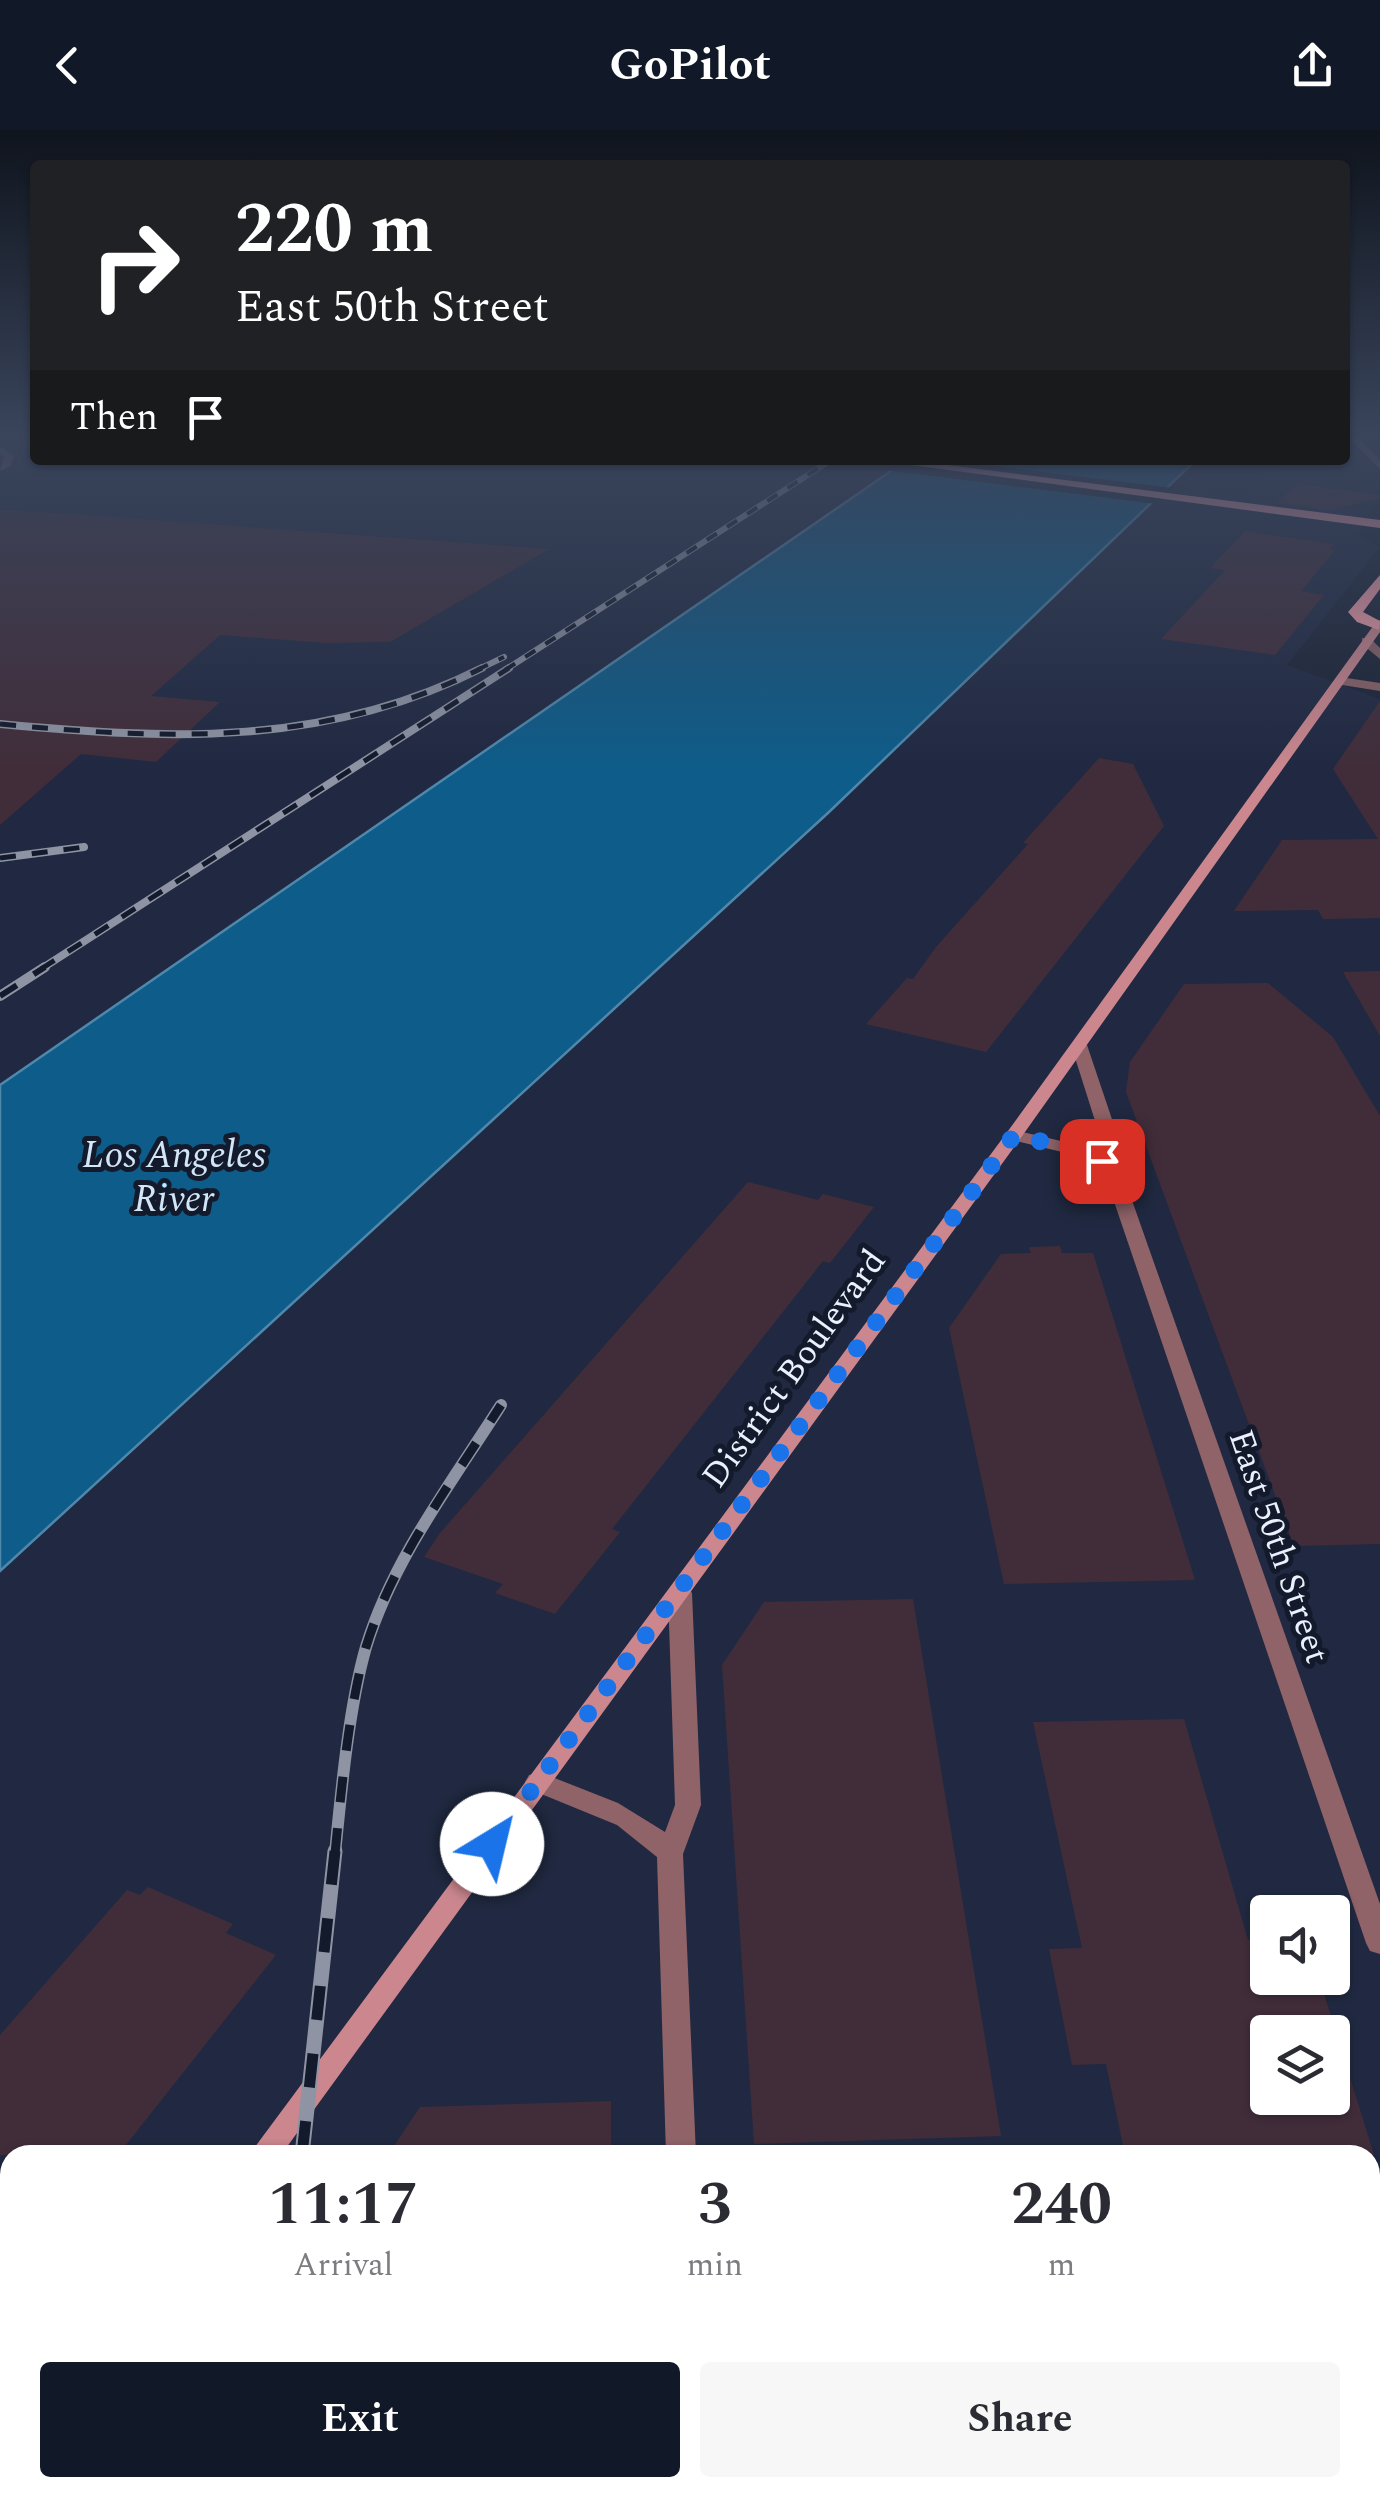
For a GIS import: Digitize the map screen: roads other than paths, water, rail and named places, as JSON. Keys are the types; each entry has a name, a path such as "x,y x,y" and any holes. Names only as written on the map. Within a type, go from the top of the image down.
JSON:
{"main road":[{"path":"1379,625 1355,612 1380,580"},
{"name":"District Boulevard","path":"271,2145 1014,1135 1379,625"}],"street":[{"path":"1366,642 1380,654"},
{"path":"1340,681 1380,688"},
{"name":"East 50th Street","path":"1078,1045 1112,1146 1113,1172 1380,1942"},
{"path":"1014,1135 1085,1152 1113,1172"},
{"path":"680,1593 688,1806 670,1854 681,2145"},
{"path":"538,1782 633,1822 659,1840 670,1854"}],"water":[{"name":"Los Angeles River","path":"779,548 1104,548 829,812 0,1571 0,1085"}],"railway":[{"path":"505,670 694,548"},
{"path":"477,670 504,657"},
{"path":"0,724 125,733 246,732 306,725 364,712 423,694 482,668"},
{"path":"41,969 509,668"},
{"path":"0,858 84,847"},
{"path":"0,996 45,967"},
{"path":"335,1854 355,1696 378,1614 425,1522 501,1405"},
{"path":"303,2145 335,1851"}]}
